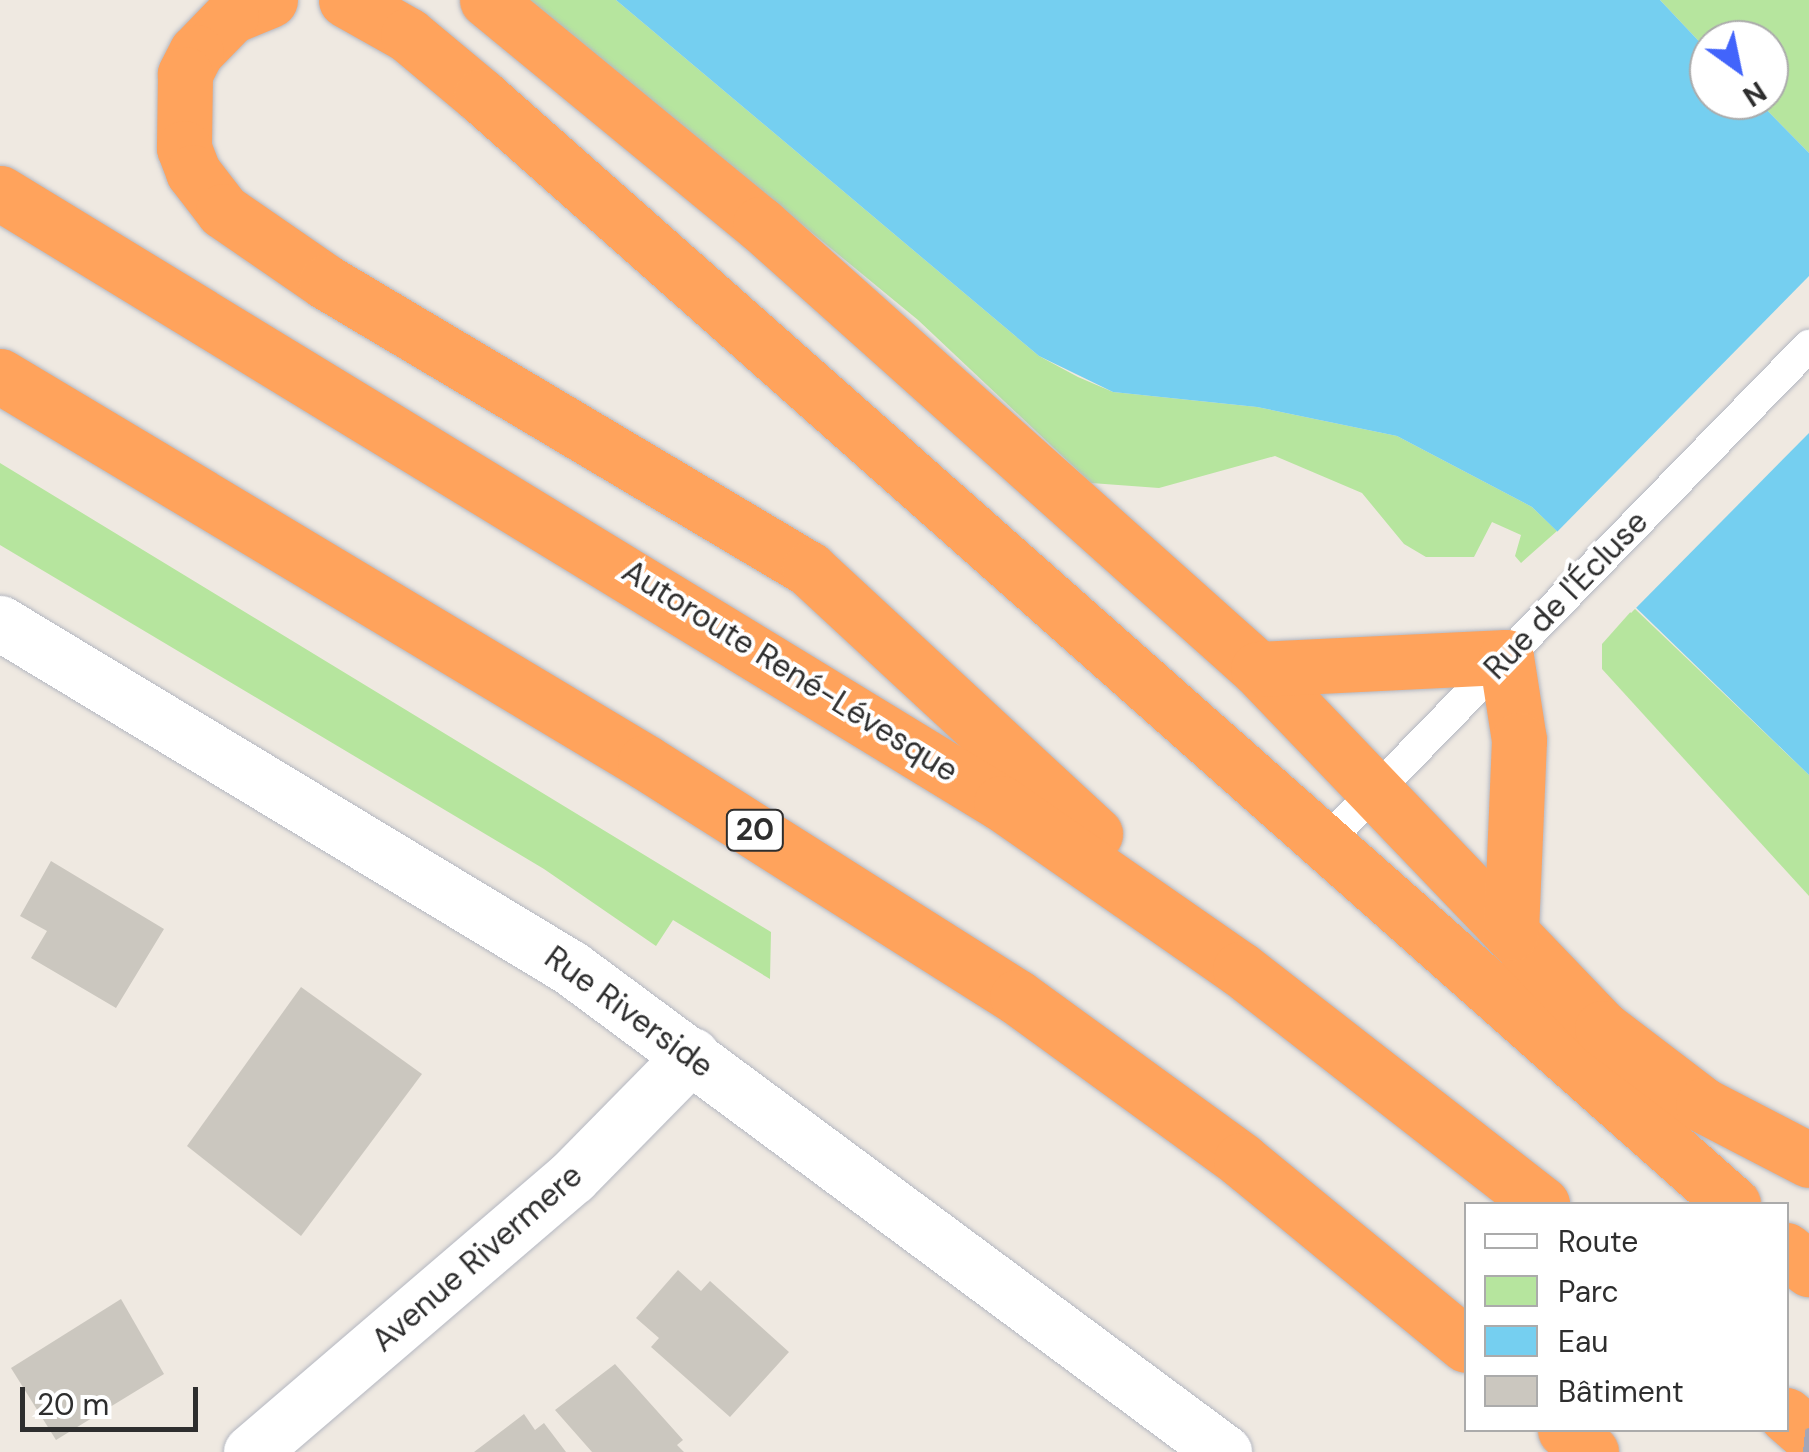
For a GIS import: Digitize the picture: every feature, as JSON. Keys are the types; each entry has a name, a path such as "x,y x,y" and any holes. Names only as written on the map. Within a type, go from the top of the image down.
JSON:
{"highway":[{"path":"270,0 231,16 196,52 184,74 184,148 223,212 326,282 809,568 1240,969"},
{"path":"346,0 408,35 482,96 1323,845 1731,1202"},
{"path":"487,0 760,224 1258,669 1511,933 1640,1060 1795,1147"},
{"name":"Autoroute René-Lévesque","path":"0,192 885,729 1240,969 1539,1202"},
{"name":"20","path":"0,376 710,802 1017,997 1240,1160 1464,1343"},
{"path":"1258,669 1506,658 1518,740 1511,933"},
{"path":"1789,1252 1809,1269"},
{"path":"1789,1418 1809,1435"},
{"path":"1567,1432 1591,1452"}],"street":[{"name":"Rue Riverside","path":"0,623 498,921 692,1055 1224,1452"},
{"name":"Avenue Rivermere","path":"251,1452 572,1177 692,1055"}],"lane":[{"name":"Rue de l'Écluse","path":"1323,845 1571,586 1809,346"}],"green space":[{"path":"529,0 616,0 1039,356 1078,377 1113,392 1257,407 1397,436 1532,507 1557,531 1521,563 1515,556 1521,535 1492,522 1474,557 1426,557 1404,544 1362,493 1275,456 1159,488 1091,483 918,320"},
{"path":"1660,0 1809,0 1809,153 1777,120 1789,120 1789,20 1689,20 1689,31"},
{"path":"0,463 771,932 770,979 673,920 656,946 544,869 0,545"},
{"path":"1634,608 1809,775 1809,896 1602,669 1602,644"}],"water":[{"path":"616,0 1660,0 1689,31 1689,120 1777,120 1809,153 1809,775 1532,507 1397,436 1257,407 1113,392 1039,356"}],"pier":[{"path":"1809,276 1809,433 1631,613 1554,535"}],"building":[{"path":"51,861 164,929 116,1008 31,958 47,931 20,916"},
{"path":"301,987 422,1074 301,1236 187,1146"},
{"path":"678,1270 701,1291 710,1281 789,1352 730,1417 651,1347 659,1338 636,1318"},
{"path":"121,1299 164,1374 56,1440 11,1368"},
{"path":"615,1364 683,1440 677,1445 684,1452 592,1452 555,1410"},
{"path":"524,1414 535,1430 544,1423 566,1452 474,1452"}],"railway":[{"path":"1807,1452 1809,1432"}]}
